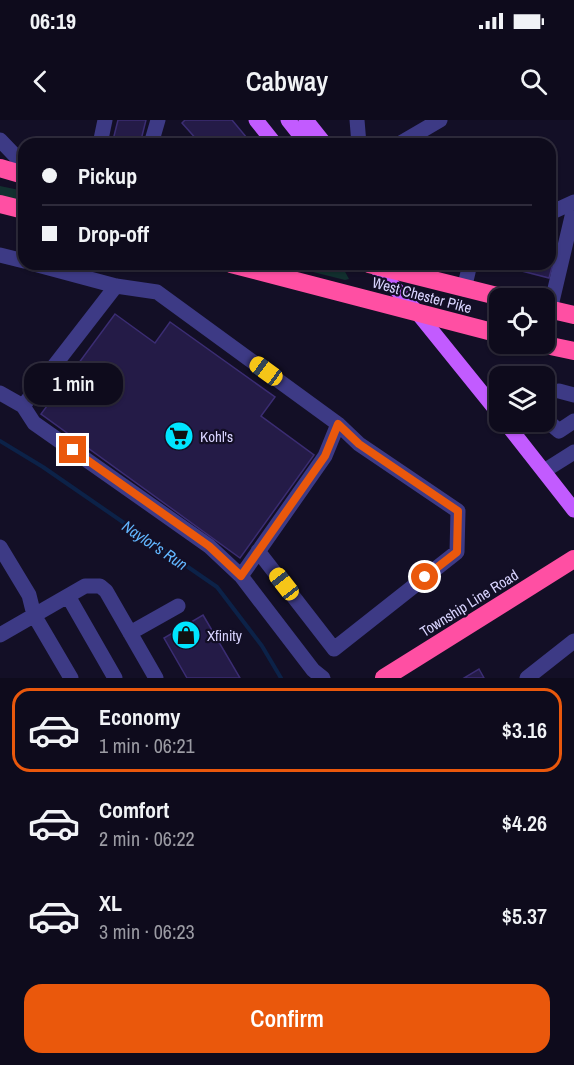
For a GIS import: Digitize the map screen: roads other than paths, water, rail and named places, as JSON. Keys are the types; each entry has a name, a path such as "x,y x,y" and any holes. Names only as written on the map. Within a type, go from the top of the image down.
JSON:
{"highway":[{"path":"0,168 18,172"},
{"path":"0,204 18,208"},
{"name":"West Chester Pike","path":"255,270 489,331"},
{"name":"West Chester Pike","path":"405,270 489,294"},
{"path":"555,311 574,315"},
{"path":"555,347 574,351"},
{"name":"Township Line Road","path":"394,675 574,559"}],"main road":[{"path":"256,120 270,138"},
{"path":"288,120 302,138"},
{"path":"306,120 321,138"},
{"path":"378,270 416,311 489,401"},
{"path":"402,270 416,311"},
{"path":"513,432 574,510"}],"street":[{"path":"101,138 105,120"},
{"path":"153,138 158,120"},
{"path":"357,120 358,138"},
{"path":"409,138 440,120"},
{"path":"0,140 18,159"},
{"path":"556,210 574,202"},
{"path":"553,288 574,208"},
{"path":"0,255 18,260"},
{"path":"56,270 116,286 157,292 338,424 359,444 458,511 457,552 334,649 258,551"},
{"path":"464,289 469,270"},
{"path":"23,406 116,286"},
{"path":"559,391 574,395"},
{"path":"0,393 23,406 34,423 209,546 241,576 317,675"},
{"path":"555,428 559,431 574,421"},
{"path":"241,576 325,456 338,424"},
{"path":"544,471 574,452"},
{"path":"0,547 29,595 34,615 71,678"},
{"path":"0,635 85,586 100,586 106,591 130,633 151,676"},
{"path":"68,596 116,678"},
{"path":"130,633 178,606"},
{"path":"527,678 574,641"}],"waterway":[{"name":"Naylor's Run","path":"0,441 43,467 217,587 262,646 281,678"}],"place":[{"name":"Kohl's","path":"179,436"},
{"name":"Xfinity","path":"186,635"}]}
